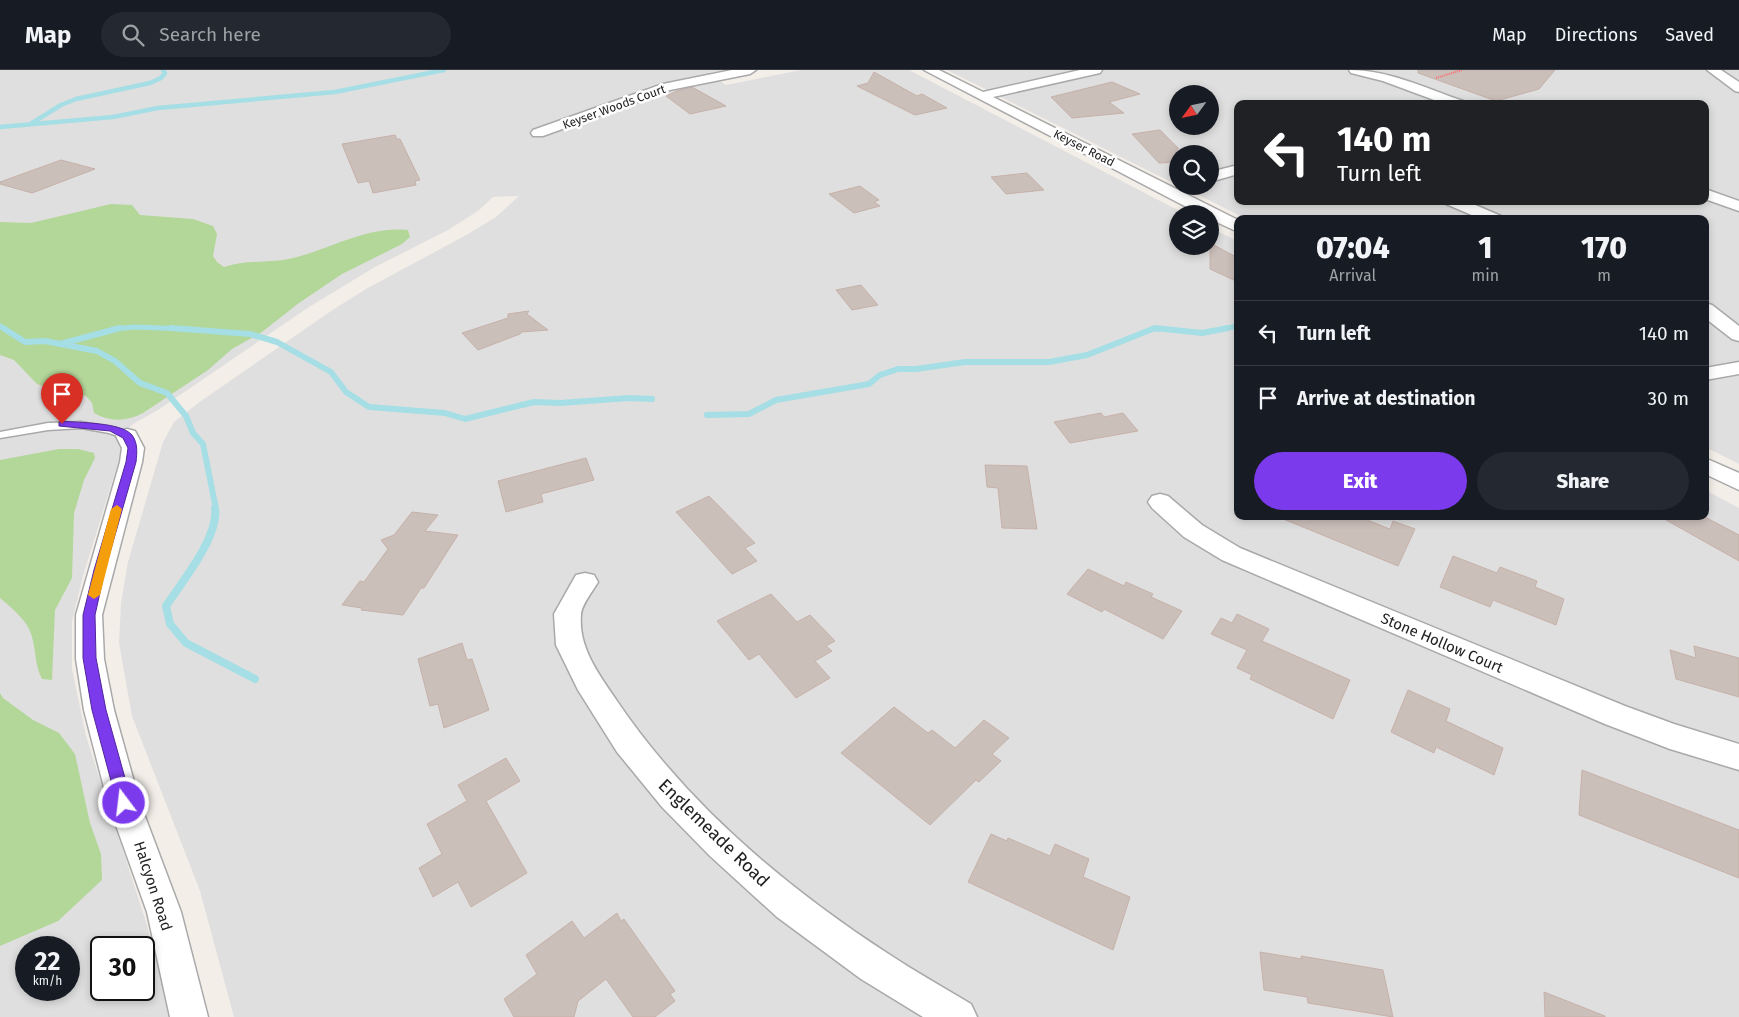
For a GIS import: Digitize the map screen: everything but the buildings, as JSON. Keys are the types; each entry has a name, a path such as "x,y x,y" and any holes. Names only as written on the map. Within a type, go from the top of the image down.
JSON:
{"street":[{"name":"Keyser Woods Court","path":"538,133 660,89 750,70"},
{"name":"Keyser Road","path":"930,70 1169,187"},
{"path":"982,96 1096,70"},
{"path":"1355,70 1394,81 1447,100"},
{"path":"1713,70 1739,88"},
{"path":"1219,174 1234,170"},
{"name":"Keyser Road","path":"1184,195 1234,224"},
{"path":"1709,195 1739,206"},
{"path":"1461,205 1485,215"},
{"path":"1709,312 1739,335"},
{"path":"1709,373 1739,368"},
{"name":"Halcyon Road","path":"127,436 133,448 131,462 89,615 90,658 99,710 122,794 164,912 189,1017"},
{"path":"1709,466 1739,482"},
{"name":"Stone Hollow Court","path":"1160,502 1178,522 1201,538 1231,554 1615,715 1670,736 1739,757"},
{"name":"Englemeade Road","path":"585,582 567,614 570,645 588,682 628,743 673,797 722,845 789,904 874,966 958,1017"}],"lane":[{"path":"0,435 62,424 112,429 127,436"}],"shaded area":[{"path":"0,70 725,70 708,73 726,85 801,70 909,70 1169,206 1169,255 1219,255 1219,232 1234,239 1234,520 1709,520 1709,492 1739,508 1739,1017 234,1017 200,891 132,716 119,643 121,603 128,562 163,442 174,422 201,401 331,311 366,289 496,217 519,196 493,197 478,211 448,230 375,267 309,307 158,410 133,424 118,440 121,453 83,576 72,621 72,669 86,736 150,936 90,936 90,1001 155,1001 155,957 168,1017 0,1017"},
{"path":"947,70 1739,70 1739,464 1709,449 1709,215 1238,215 1199,195 1219,195 1219,145 1169,145 1169,181"}],"green space":[{"path":"111,204 132,205 140,215 193,219 213,226 217,234 213,256 224,267 242,263 297,257 351,238 379,231 408,230 410,237 402,244 342,274 299,303 262,332 232,349 208,370 143,413 118,420 94,413 92,403 86,396 37,384 14,360 0,355 0,222 31,223"},
{"path":"59,449 78,449 94,453 95,458 84,480 74,513 72,578 55,610 52,680 42,679 30,631 10,606 0,598 0,460"},
{"path":"0,693 3,698 33,720 59,733 75,754 90,823 101,854 102,880 58,921 23,936 15,936 15,940 0,946"}],"waterway":[{"path":"32,123 61,105 76,99 150,83 161,78 165,73 163,70"},
{"path":"0,127 113,117 158,108 335,92 444,70"},
{"path":"0,326 5,329"},
{"path":"118,329 135,327 181,329"},
{"path":"1222,329 1234,327"},
{"path":"3,328 25,342 45,341 60,344"},
{"path":"171,328 181,329"},
{"path":"1164,329 1202,333 1228,328"},
{"path":"113,329 118,329"},
{"path":"60,344 118,329"},
{"path":"181,329 187,329"},
{"path":"181,329 250,334 277,342 331,372 346,392 369,407 445,413 465,419 534,402 560,403 629,398 652,399"},
{"path":"707,415 749,414 776,400 869,384 880,375 898,369 916,369 965,362 1049,362 1087,355 1152,329"},
{"path":"1152,329 1164,329"},
{"path":"1152,329 1164,329"},
{"path":"60,344 97,351 115,361 140,383 167,393 186,416 193,433 203,444 216,509"},
{"path":"215,508 215,520 205,545 190,572 166,606 170,624 186,643 255,679"}],"slow traffic":[{"path":"94,595 117,509"}],"route":[{"path":"62,424 112,429 127,436 133,448 131,462 89,615 90,658 99,710 124,803"}]}
